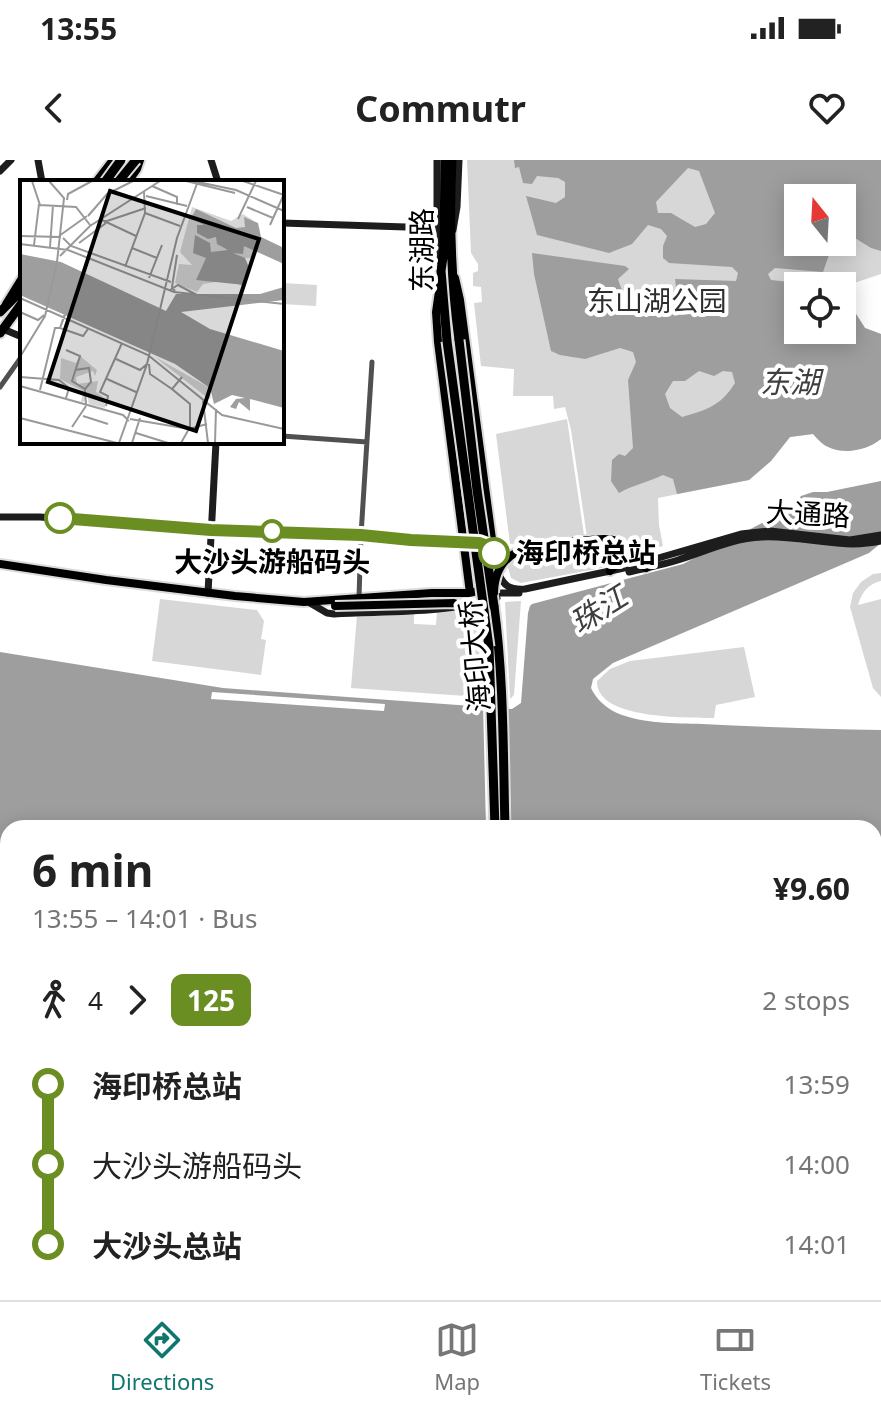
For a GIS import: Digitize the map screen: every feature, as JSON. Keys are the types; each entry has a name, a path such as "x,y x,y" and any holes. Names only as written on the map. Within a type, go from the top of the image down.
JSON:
{"highway":[{"path":"101,180 121,160"},
{"name":"东湖路","path":"445,160 441,271 447,341"},
{"name":"东湖路","path":"452,160 452,269 459,340"},
{"path":"120,180 138,162"},
{"path":"2,310 20,292"},
{"path":"4,328 20,306"},
{"name":"海印大桥","path":"459,340 499,639 505,820"},
{"name":"海印大桥","path":"447,341 489,647 495,820"}],"main road":[{"path":"0,171 11,160"},
{"path":"38,160 42,180"},
{"path":"101,180 113,160"},
{"path":"214,160 219,180"},
{"path":"437,160 437,228 441,271 436,312 438,342 470,593"},
{"path":"452,236 459,160"},
{"path":"129,180 138,162"},
{"path":"284,223 437,228"},
{"path":"452,269 460,300 495,568 485,589 470,593"},
{"path":"2,310 20,281"},
{"path":"4,328 20,313"},
{"path":"208,593 218,444"},
{"path":"0,517 411,540 467,535 477,537 492,532"},
{"name":"大通路","path":"643,566 732,536 756,532 850,540 881,538"},
{"path":"463,537 492,548 498,573 505,586 516,589 643,566"},
{"path":"610,571 622,558 622,548 617,540"},
{"path":"494,606 497,573 516,551 533,546 617,540 643,566"},
{"path":"0,564 208,593 335,606 454,603 464,607 477,619 489,647"},
{"path":"304,602 334,614 477,605 643,566"},
{"path":"304,602 432,593 520,593"}],"street":[{"path":"0,387 20,359"},
{"path":"359,597 372,362"},
{"path":"284,436 367,442"}],"green space":[{"name":"东湖","path":"467,160 856,160 881,241 881,274 856,282 856,272 784,272 784,344 856,344 856,314 865,328 881,334 881,439 868,447 845,451 830,448 813,434 790,437 771,461 749,480 658,498 663,546 641,552 617,536 587,537 565,407 554,409 553,396 513,396 514,369 481,366 474,303 482,302 481,287 473,286 473,273 478,271 478,264 471,253"},
{"path":"284,283 317,285 316,306 284,304"},
{"path":"567,419 584,535 510,544 496,434"},
{"path":"608,543 616,547 620,554 607,567 521,583 511,578 507,564 523,552"},
{"path":"881,573 881,581 866,589 858,605 881,599 881,697 873,688 850,607 853,593 861,582"},
{"path":"160,599 257,610 264,621 261,639 266,640 261,675 152,661"},
{"path":"521,601 514,695 510,699 505,602"},
{"path":"463,609 477,624 479,631 480,697 351,688 357,615 414,612 414,624 436,625 437,612"},
{"path":"744,647 755,697 716,705 714,718 665,716 626,710 601,694 597,681 610,669 630,661"}],"water":[{"name":"东湖","path":"514,160 881,160 881,251 856,239 856,184 784,184 784,256 829,256 823,272 775,268 768,274 771,280 784,281 784,344 856,344 856,314 865,328 881,334 881,439 868,447 845,451 830,448 813,434 790,437 771,461 749,480 677,494 673,479 663,475 619,493 611,481 612,460 619,454 625,456 633,448 628,380 636,362 633,352 620,348 585,359 551,351 532,253 625,266 629,269 618,279 622,290 634,307 649,315 668,311 678,303 675,279 736,281 738,273 732,267 669,263 663,258 667,236 661,229 648,225 632,244 609,253 537,235 526,196 556,203 565,197 565,182 558,178 537,176 532,184 523,183 519,167 515,168","holes":["688,168 699,171 715,213 706,224 695,227 671,213 658,213 656,202","699,371 714,376 723,371 732,372 735,383 712,406 682,417 670,408 665,394 673,381 685,381"]},
{"name":"珠江","path":"881,481 881,543 869,553 613,663 593,679 591,688 613,711 648,721 881,730 881,820 0,820 0,652 223,688 512,709 521,703 528,613 532,604 683,564 791,508 801,496"}],"pier":[{"path":"212,692 385,704 384,711 211,699"},
{"path":"483,703 508,704 511,820 486,820"}],"bus line":[{"name":"125","path":"60,518 211,530 479,543 490,547 494,553"}],"place":[{"name":"大沙头游船码头","path":"272,531"},
{"name":"海印桥总站","path":"494,553"}],"park label":[{"name":"东山湖公园","path":"657,301"}]}
